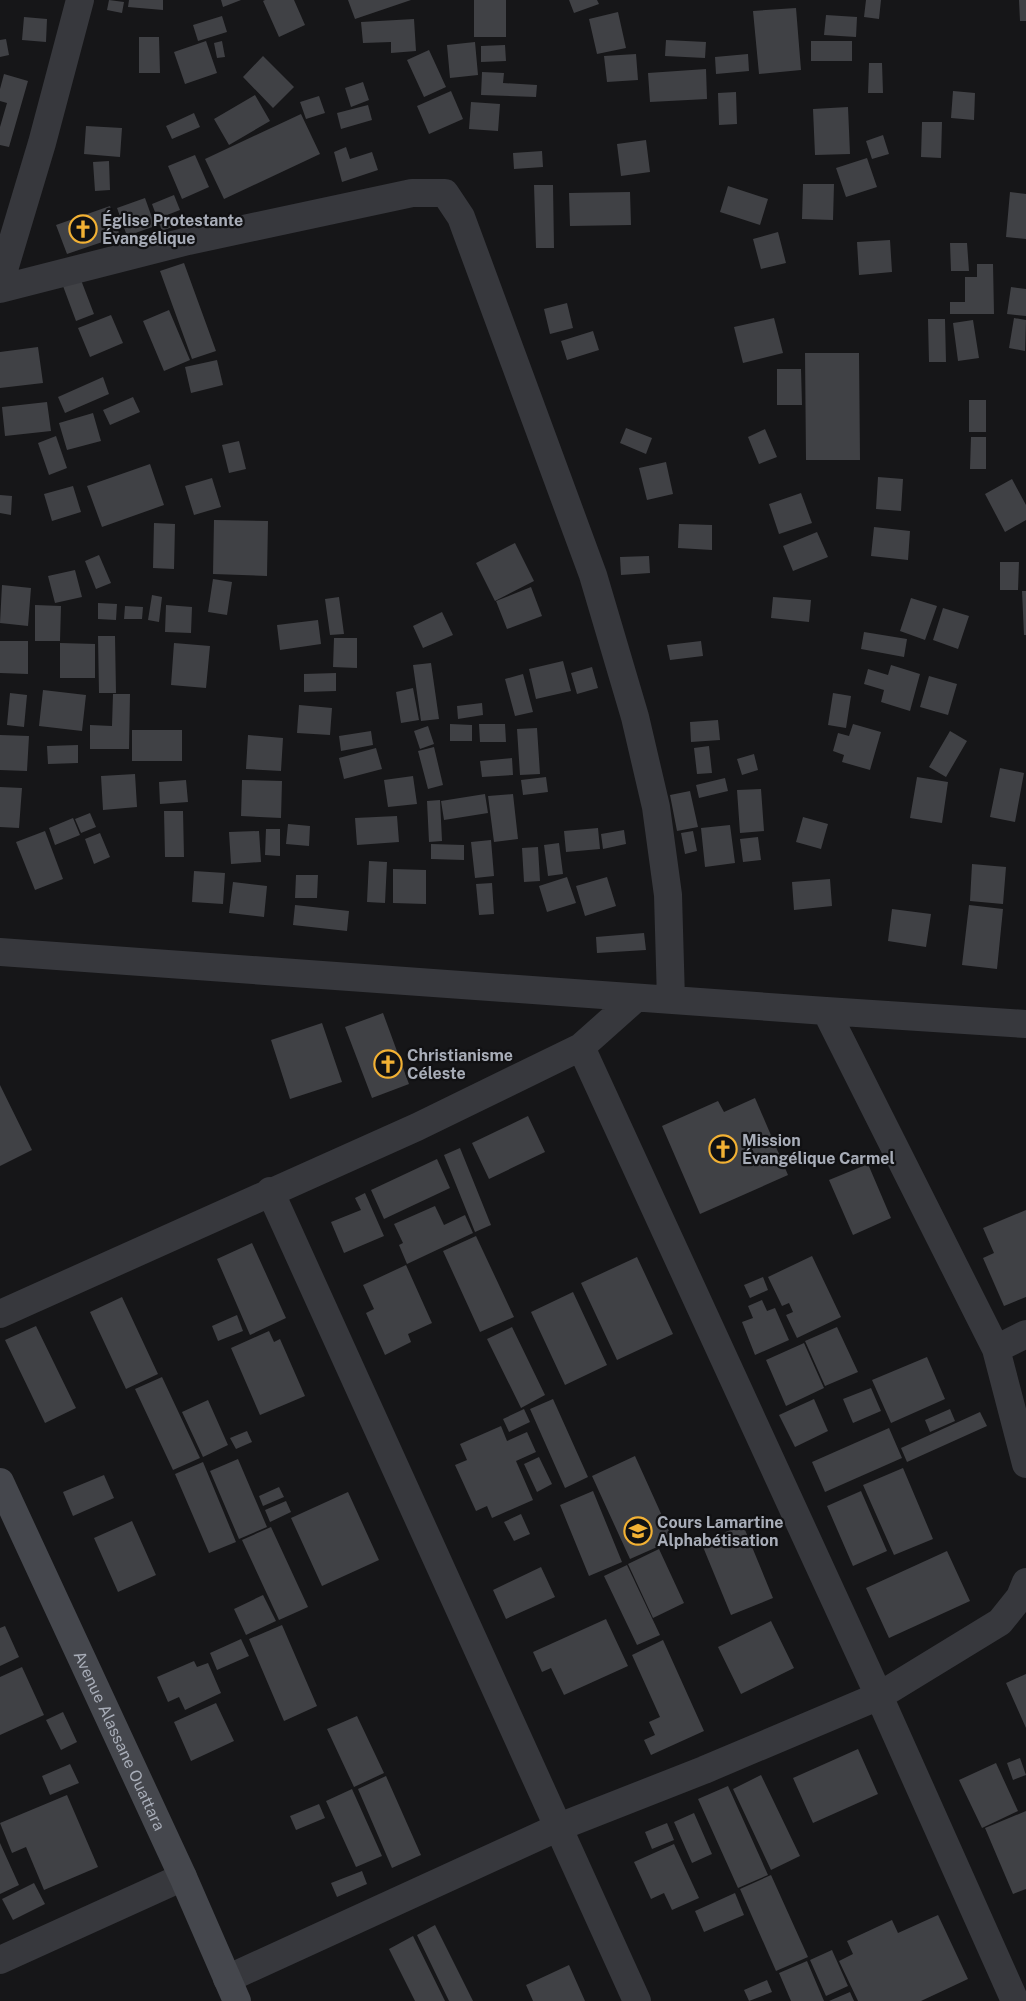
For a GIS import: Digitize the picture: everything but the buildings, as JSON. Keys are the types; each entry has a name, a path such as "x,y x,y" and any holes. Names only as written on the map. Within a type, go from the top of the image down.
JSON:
{"street":[{"path":"0,283 42,143 80,0"},
{"path":"0,289 197,238 412,193 444,193 461,217 593,575 635,716 656,807 668,895 671,1000"},
{"path":"0,952 1026,1024"},
{"path":"0,1314 270,1191 417,1127 581,1047 636,998"},
{"path":"826,1011 996,1349 1026,1464"},
{"path":"581,1047 879,1696 1015,2001"},
{"path":"270,1191 637,2001"},
{"path":"996,1349 1026,1334"},
{"name":"Avenue Alassane Ouattara","path":"0,1482 183,1877 232,1990"},
{"path":"232,1990 559,1827 704,1770 879,1696 1000,1622 1020,1597 1026,1582"},
{"path":"0,1960 183,1877"}],"place":[{"name":"Église Protestante Évangélique","path":"83,229"},
{"name":"Christianisme Céleste","path":"388,1064"},
{"name":"Mission Évangélique Carmel","path":"723,1149"},
{"name":"Cours Lamartine Alphabétisation","path":"638,1531"}]}
